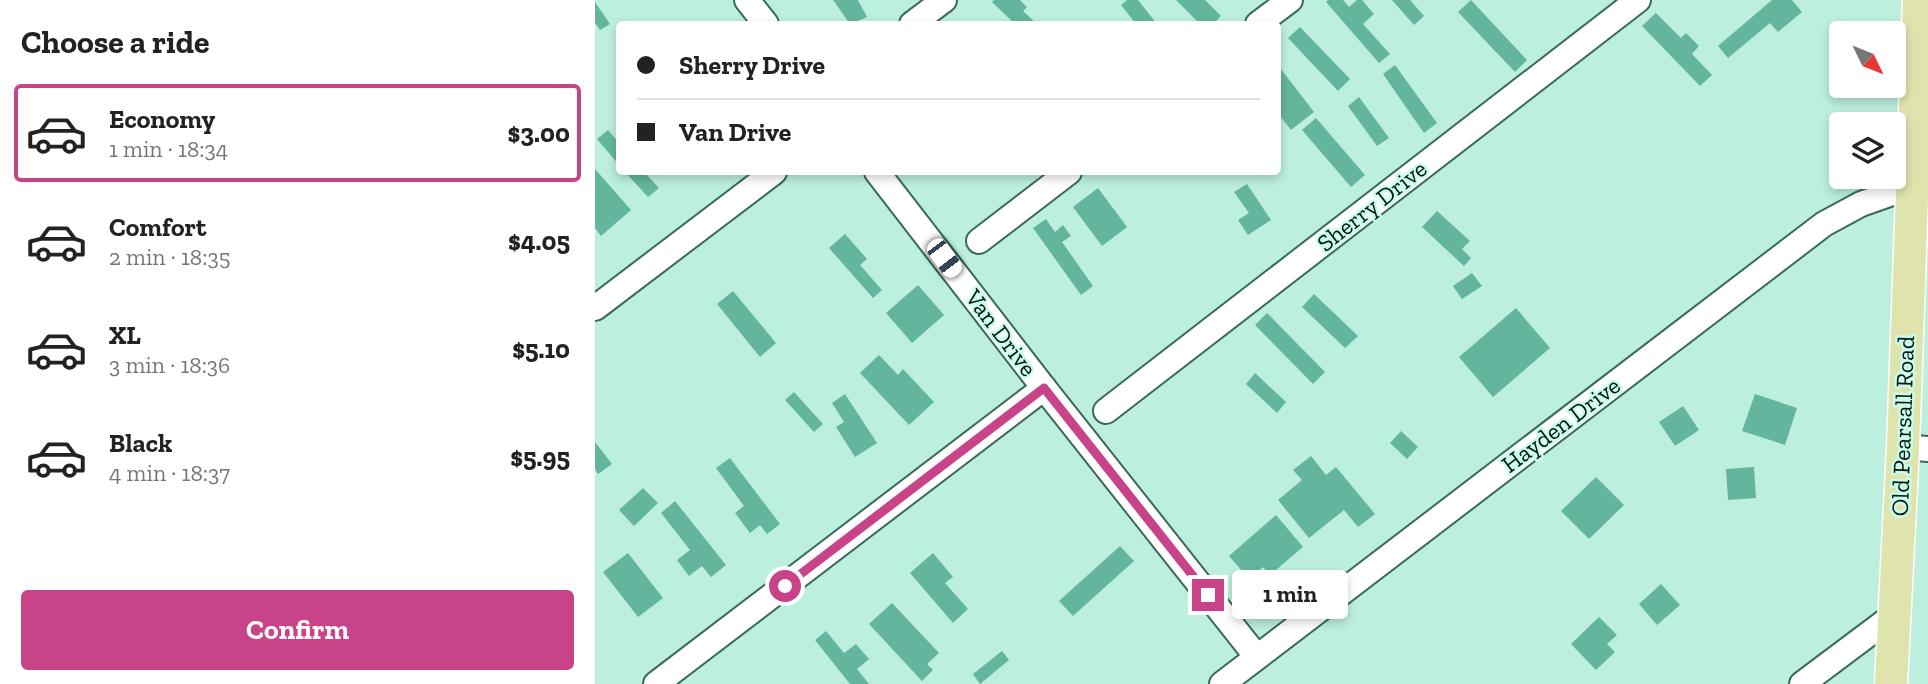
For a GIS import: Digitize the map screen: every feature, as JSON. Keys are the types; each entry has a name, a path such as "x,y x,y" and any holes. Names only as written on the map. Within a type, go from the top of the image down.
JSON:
{"main road":[{"name":"Old Pearsall Road","path":"1891,684 1894,615 1916,448 1912,186 1919,0"}],"street":[{"path":"747,0 764,21"},
{"path":"916,21 944,0"},
{"path":"1262,21 1290,0"},
{"name":"Sherry Drive","path":"1106,411 1638,0"},
{"path":"595,308 770,175"},
{"name":"Van Drive","path":"879,175 1257,657"},
{"path":"979,241 1065,175"},
{"name":"Hayden Drive","path":"1222,684 1823,223 1861,204 1912,186"},
{"path":"656,684 1044,388"},
{"path":"1802,684 1894,615"}],"building":[{"path":"833,0 858,0 867,17 848,21"},
{"path":"1020,0 1027,7 1023,11 1034,21 1012,21 992,2"},
{"path":"1127,0 1138,0 1155,21 1134,21 1121,5"},
{"path":"1176,0 1205,0 1221,16 1216,21 1197,21"},
{"path":"1343,0 1349,7 1357,0 1362,0 1374,14 1363,24 1390,54 1379,63 1326,2"},
{"path":"1392,0 1410,0 1424,16 1414,25"},
{"path":"1471,0 1527,60 1515,72 1458,12"},
{"path":"1772,0 1792,0 1802,12 1778,32 1770,23 1728,58 1718,46"},
{"path":"595,2 610,24 600,30 595,23"},
{"path":"1656,13 1681,38 1686,33 1699,46 1692,54 1712,75 1700,86 1642,26"},
{"path":"1300,27 1350,79 1338,91 1288,38"},
{"path":"1395,65 1437,123 1424,133 1383,74"},
{"path":"1281,69 1314,112 1291,130 1281,117"},
{"path":"1359,97 1389,138 1377,146 1348,106"},
{"path":"1316,118 1365,175 1351,187 1302,130"},
{"path":"608,130 616,139 616,161 597,139"},
{"path":"595,169 631,210 601,236 595,228"},
{"path":"628,175 647,175 659,188 648,197"},
{"path":"1247,184 1271,220 1248,235 1238,220 1249,213 1234,192"},
{"path":"1098,188 1127,227 1102,246 1073,207"},
{"path":"1437,211 1470,241 1462,249 1471,258 1464,266 1422,227"},
{"path":"1046,219 1055,232 1063,225 1071,236 1062,242 1093,286 1081,295 1033,228"},
{"path":"845,234 867,259 860,265 882,290 873,298 829,248"},
{"path":"1472,273 1482,286 1462,299 1453,286"},
{"path":"918,285 944,315 912,343 886,313"},
{"path":"733,291 776,343 760,357 717,304"},
{"path":"1314,294 1358,336 1345,348 1302,307"},
{"path":"1516,308 1550,348 1493,397 1459,357"},
{"path":"1267,313 1325,372 1313,384 1255,325"},
{"path":"879,355 898,375 903,369 934,402 909,425 860,373"},
{"path":"1255,373 1286,402 1277,413 1246,384"},
{"path":"794,392 823,424 814,432 785,400"},
{"path":"845,394 877,443 855,457 836,427 844,422 832,403"},
{"path":"1755,394 1797,408 1785,445 1742,431"},
{"path":"1683,406 1699,430 1675,446 1659,422"},
{"path":"1401,431 1418,447 1407,459 1390,443"},
{"path":"595,442 612,464 598,474 595,469"},
{"path":"1311,456 1326,475 1336,467 1375,514 1358,527 1344,510 1309,538 1278,500 1302,480 1293,470"},
{"path":"730,458 780,524 767,534 760,525 750,533 735,513 744,506 716,468"},
{"path":"1754,467 1756,498 1728,500 1726,469"},
{"path":"1596,477 1624,505 1589,539 1561,511"},
{"path":"643,488 658,503 634,526 619,510"},
{"path":"675,501 726,565 711,577 702,566 689,576 677,560 690,550 661,513"},
{"path":"1276,515 1303,547 1270,575 1263,567 1249,579 1229,556"},
{"path":"1120,546 1134,561 1073,616 1059,601"},
{"path":"628,553 663,598 638,617 603,572"},
{"path":"933,553 953,577 945,583 968,609 953,623 910,573"},
{"path":"1661,584 1680,605 1657,625 1639,604"},
{"path":"892,603 939,653 927,664 933,670 922,681 869,624"},
{"path":"1599,617 1617,635 1607,644 1615,652 1596,670 1571,644"},
{"path":"826,631 844,653 856,644 869,659 857,669 869,684 850,684 815,640"},
{"path":"1002,651 1009,660 980,684 973,674"}],"route":[{"path":"785,586 1044,388 1208,595"}]}
